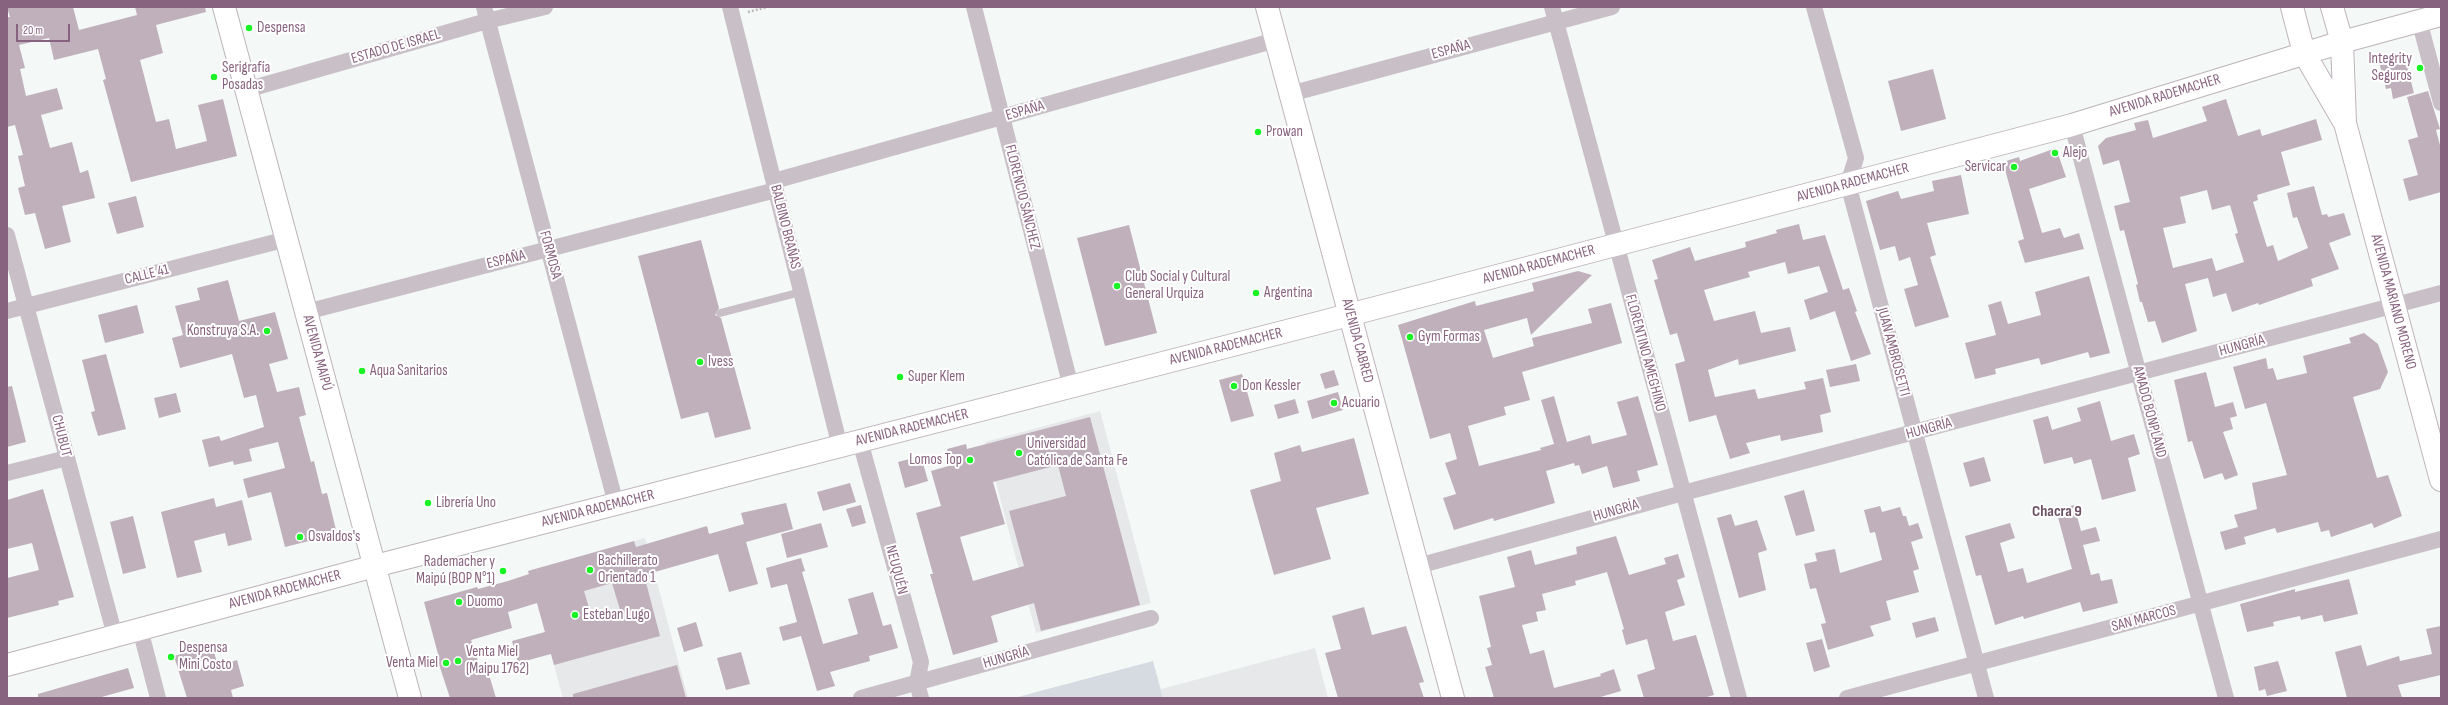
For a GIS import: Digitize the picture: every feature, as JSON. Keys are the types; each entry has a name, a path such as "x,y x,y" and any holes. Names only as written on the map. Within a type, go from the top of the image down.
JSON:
{"main road":[{"name":"AVENIDA MAIPÚ","path":"224,7 410,698"},
{"name":"AVENIDA CABRED","path":"1267,7 1453,698"},
{"path":"2292,7 2304,53 2345,123"},
{"path":"2332,7 2342,42 2345,123"},
{"name":"AVENIDA RADEMACHER","path":"7,665 375,566 1350,315 2072,125 2304,53 2441,15"},
{"name":"AVENIDA MARIANO MORENO","path":"2345,123 2441,480"}],"street":[{"name":"ESTADO DE ISRAEL","path":"246,90 486,14 545,7"},
{"name":"BALBINO BRAÑAS","path":"730,7 801,292 850,444"},
{"name":"FLORENCIO SÁNCHEZ","path":"974,7 1070,387"},
{"name":"ESPAÑA","path":"1290,94 1554,14 1612,7"},
{"path":"1814,7 1856,158 1848,184"},
{"name":"FORMOSA","path":"486,14 616,504"},
{"name":"FLORENTINO AMEGHINO","path":"1554,14 1739,698"},
{"path":"2419,20 2441,103"},
{"name":"ESPAÑA","path":"306,312 548,249 775,186 1002,117 1276,40"},
{"name":"AMADO BONPLAND","path":"2072,125 2226,698"},
{"name":"JUAN AMBROSETTI","path":"1848,184 1986,698"},
{"name":"CHUBUT","path":"7,235 28,306 66,458 115,636"},
{"name":"CALLE 41","path":"7,311 287,239"},
{"name":"HUNGRÍA","path":"1418,566 1683,493 2441,293"},
{"name":"NEUQUÉN","path":"850,444 921,662 919,690"},
{"path":"7,473 66,458"},
{"name":"SAN MARCOS","path":"1846,698 2441,539"},
{"name":"HUNGRÍA","path":"861,698 919,690 1151,618"},
{"path":"140,630 158,698"}],"lane":[{"path":"720,313 801,292"}],"shaded area":[{"path":"1100,411 1151,603 1036,633 985,442"},
{"path":"645,538 688,698 563,698 528,571"},
{"path":"1315,648 1328,698 1163,698 1161,689"},
{"path":"1153,661 1163,698 1014,698"}],"building":[{"path":"7,7 73,7 79,30 137,15 135,7 205,7 206,12 156,25 163,53 140,60 156,122 169,119 176,149 207,141 198,105 223,99 237,156 131,182 103,80 106,79 98,49 54,60 49,38 19,45 25,68 20,69 26,96 57,88 63,109 41,115 50,148 72,142 80,173 88,170 95,198 62,206 71,242 45,249 35,213 25,215 18,188 25,186 18,156 23,155 15,125 7,127 7,17 10,17"},
{"path":"2404,55 2414,93 2393,99 2391,88 2386,89 2379,62"},
{"path":"1933,69 1946,119 1901,131 1888,81"},
{"path":"2428,91 2440,129 2436,130 2441,149 2441,192 2409,201 2403,179 2418,175 2408,140 2418,137 2407,97"},
{"path":"2226,99 2238,136 2260,129 2262,136 2316,119 2322,140 2281,152 2290,185 2257,195 2258,200 2253,202 2267,247 2273,245 2278,261 2308,248 2297,217 2293,218 2287,193 2314,186 2322,215 2327,214 2328,217 2344,213 2351,235 2329,243 2339,269 2311,279 2313,286 2259,305 2258,303 2232,312 2226,293 2213,297 2208,278 2185,284 2197,331 2162,343 2155,321 2148,322 2142,302 2140,302 2136,285 2138,284 2124,230 2120,231 2114,206 2130,202 2119,160 2103,165 2098,146 2106,138 2136,130 2134,123 2148,120 2153,138 2207,121 2202,107","holes":["2207,190 2212,210 2230,205 2238,233 2235,234 2244,262 2216,271 2212,258 2173,268 2163,228 2186,223 2180,197"]},
{"path":"2056,148 2066,177 2029,189 2042,233 2060,228 2064,238 2079,233 2084,249 2025,263 2018,241 2024,239 2003,162 2019,157 2020,161"},
{"path":"1961,175 1969,214 1927,223 1936,255 1930,257 1949,317 1915,327 1904,289 1918,285 1910,257 1899,261 1895,246 1880,250 1866,201 1898,191 1901,199 1934,191 1932,181"},
{"path":"136,196 144,227 117,234 108,203"},
{"path":"1799,224 1803,240 1825,235 1843,290 1849,288 1857,311 1855,312 1871,354 1851,361 1835,311 1810,320 1804,300 1828,292 1819,266 1788,274 1785,262 1748,272 1750,277 1704,290 1714,321 1755,311 1761,333 1790,327 1796,351 1739,365 1738,359 1708,370 1715,397 1755,389 1758,399 1806,389 1804,382 1823,378 1831,412 1820,415 1823,432 1781,441 1780,435 1746,443 1750,453 1730,459 1716,415 1689,422 1675,364 1685,361 1677,333 1670,335 1654,280 1658,279 1652,260 1690,247 1695,261 1746,247 1745,242 1777,233 1776,230"},
{"name":"Club Social y Cultural General Urquiza","path":"1129,225 1157,333 1105,346 1077,238"},
{"name":"Ivess","path":"701,240 719,308 715,315 721,318 751,429 715,438 708,412 681,419 638,256"},
{"path":"1578,271 1592,275 1531,335 1527,318 1484,330 1493,358 1534,346 1532,338 1592,323 1588,309 1611,303 1622,343 1522,372 1530,400 1504,407 1506,415 1468,426 1479,466 1541,450 1540,448 1554,444 1541,400 1554,396 1567,442 1590,435 1592,444 1627,435 1617,402 1638,396 1658,465 1637,471 1640,481 1613,488 1607,466 1582,474 1579,465 1575,466 1574,463 1546,471 1555,503 1494,521 1493,518 1454,530 1443,498 1456,494 1445,463 1457,459 1450,433 1430,439 1398,325 1475,301 1476,306 1534,291 1532,283"},
{"path":"2089,276 2110,353 2090,358 2088,352 2041,365 2039,358 1995,369 1996,374 1975,379 1965,343 1996,335 1988,305 2001,301 2008,324 2041,315 2035,292"},
{"path":"228,280 239,321 275,312 288,359 269,364 277,392 299,387 306,415 299,417 311,462 314,461 322,494 327,493 337,534 285,547 271,492 248,498 243,479 285,468 278,442 249,449 252,461 234,465 233,461 209,467 202,440 219,436 221,441 264,427 256,395 244,398 232,354 180,368 172,338 183,335 175,306 200,300 197,288"},
{"path":"137,305 144,333 105,343 98,315"},
{"path":"2364,333 2378,344 2388,372 2380,389 2353,397 2377,478 2388,475 2402,516 2374,528 2372,523 2331,537 2329,530 2321,532 2318,522 2277,533 2275,528 2244,537 2246,544 2225,550 2220,532 2238,527 2234,515 2257,509 2252,483 2287,475 2266,403 2245,409 2233,367 2266,358 2268,369 2273,368 2277,380 2307,373 2303,356 2351,343 2349,338"},
{"path":"106,354 126,429 98,436 91,412 95,411 82,360"},
{"path":"1856,364 1860,381 1830,387 1826,370"},
{"path":"1334,370 1339,385 1325,389 1320,374"},
{"path":"2206,372 2215,407 2233,402 2237,416 2230,418 2233,429 2223,432 2238,475 2225,480 2222,473 2204,479 2192,441 2188,442 2174,380"},
{"path":"1242,374 1254,416 1231,422 1219,380"},
{"path":"12,386 26,442 7,447 7,387"},
{"path":"1338,392 1343,410 1312,419 1307,401"},
{"path":"176,393 181,412 159,418 154,398"},
{"path":"1295,399 1299,413 1278,419 1274,405"},
{"path":"2100,401 2111,441 2134,434 2140,454 2128,458 2136,491 2102,500 2091,459 2074,464 2072,457 2044,464 2033,420 2048,416 2052,430 2081,421 2077,408"},
{"path":"1090,417 1140,605 1041,631 1034,603 991,616 998,642 953,655 930,574 933,574 916,513 941,506 931,471 952,465 947,449 966,444 967,449","holes":["1058,465 1066,496 1009,511 1024,566 973,581 960,537 1005,524 993,482"]},
{"path":"1354,438 1369,494 1316,508 1331,559 1274,575 1250,490 1281,481 1274,453 1300,445 1302,452"},
{"path":"921,456 928,481 905,488 898,462"},
{"path":"1984,457 1991,481 1970,487 1963,463"},
{"path":"850,483 856,502 823,511 817,492"},
{"path":"43,489 74,597 58,601 59,605 7,618 7,578 39,570 32,543 7,549 7,500"},
{"path":"1804,490 1815,531 1796,536 1784,496"},
{"path":"214,498 216,507 242,500 252,540 228,546 225,533 194,541 202,572 177,578 161,512"},
{"path":"786,503 793,529 746,542 758,584 729,592 718,554 644,575 660,636 554,665 551,654 518,663 512,641 545,632 537,603 508,612 512,628 471,640 481,670 487,668 496,698 450,698 436,655 438,654 424,602 477,587 478,589 508,581 529,574 528,571 634,541 636,547 707,526 709,534 744,524 741,513","holes":["612,583 621,613 593,621 584,591"]},
{"path":"861,505 866,523 852,527 846,509"},
{"path":"2074,505 2081,531 2096,527 2100,541 2083,545 2091,575 2099,573 2101,581 2112,579 2118,603 2083,612 2080,602 2024,619 2023,616 1995,625 1981,575 1976,576 1965,536 2010,523 2015,538 2000,543 2008,572 2023,568 2027,583 2072,569 2056,510"},
{"path":"1880,506 1882,512 1900,507 1903,516 1906,516 1909,526 1918,523 1923,538 1911,542 1919,569 1913,571 1919,592 1886,601 1891,620 1870,626 1874,636 1828,650 1821,624 1826,623 1816,588 1810,589 1804,564 1817,561 1815,553 1835,549 1840,573 1882,560 1875,532 1870,533 1864,510"},
{"path":"1731,514 1735,526 1757,520 1767,550 1758,553 1766,590 1739,598 1717,518"},
{"path":"133,516 146,568 123,574 110,522"},
{"path":"821,523 828,547 787,558 781,534"},
{"path":"1616,536 1629,575 1666,564 1664,558 1678,554 1685,577 1677,580 1685,605 1665,612 1673,641 1696,635 1714,695 1703,698 1644,698 1637,675 1655,669 1647,639 1626,645 1622,630 1624,629 1607,572 1575,581 1576,585 1542,594 1546,610 1536,612 1538,621 1522,625 1530,654 1544,650 1554,688 1601,676 1600,674 1614,669 1621,691 1597,698 1494,698 1485,667 1492,665 1487,648 1491,647 1479,596 1515,587 1507,557 1531,550 1535,565 1577,554 1576,547"},
{"path":"801,558 805,571 802,572 823,644 858,634 848,599 873,592 883,626 891,624 898,648 869,656 870,661 830,672 835,686 817,691 801,636 783,641 779,627 797,622 787,584 771,588 766,568"},
{"path":"2349,579 2358,614 2324,622 2322,615 2301,620 2300,616 2273,622 2274,626 2247,632 2240,604 2295,589 2295,592"},
{"path":"1364,607 1372,635 1406,626 1424,682 1419,683 1424,698 1338,698 1325,653 1341,649 1332,616"},
{"path":"1935,617 1939,631 1916,638 1912,623"},
{"path":"696,622 703,646 684,652 677,628"},
{"path":"2441,626 2441,675 2398,685 2402,698 2347,698 2335,652 2361,645 2367,666 2399,656 2400,661 2432,654 2426,629"},
{"path":"1822,639 1830,667 1814,672 1806,643"},
{"path":"212,645 218,666 237,660 244,686 231,690 233,698 187,698 174,656"},
{"path":"741,652 750,684 726,690 717,658"},
{"path":"2278,661 2287,691 2267,696 2265,689 2259,691 2254,667"},
{"path":"677,665 686,698 573,698 573,694"},
{"path":"128,668 134,688 98,698 38,698 38,694"}],"place":[{"name":"Despensa","path":"249,28"},
{"name":"Integrity Seguros","path":"2420,68"},
{"name":"Serigrafía Posadas","path":"214,77"},
{"name":"Prowan","path":"1258,132"},
{"name":"Alejo","path":"2055,153"},
{"name":"Servicar","path":"2014,167"},
{"name":"Club Social y Cultural General Urquiza","path":"1117,286"},
{"name":"Argentina","path":"1256,293"},
{"name":"Konstruya S.A.","path":"267,331"},
{"name":"Gym Formas","path":"1410,337"},
{"name":"Ivess","path":"700,362"},
{"name":"Aqua Sanitarios","path":"362,371"},
{"name":"Super Klem","path":"900,377"},
{"name":"Don Kessler","path":"1234,386"},
{"name":"Acuario","path":"1334,403"},
{"name":"Universidad Católica de Santa Fe","path":"1019,453"},
{"name":"Lomos Top","path":"970,460"},
{"name":"Librería Uno","path":"428,503"},
{"name":"Osvaldos's","path":"300,537"},
{"name":"Bachillerato Orientado 1","path":"590,570"},
{"name":"Rademacher y Maipú (BOP N°1)","path":"503,571"},
{"name":"Duomo","path":"459,602"},
{"name":"Esteban Lugo","path":"575,615"},
{"name":"Despensa Mini Costo","path":"171,657"},
{"name":"Venta Miel (Maipu 1762)","path":"458,661"},
{"name":"Venta Miel","path":"446,663"}],"district":[{"name":"Chacra 9","path":"2057,512"}]}
